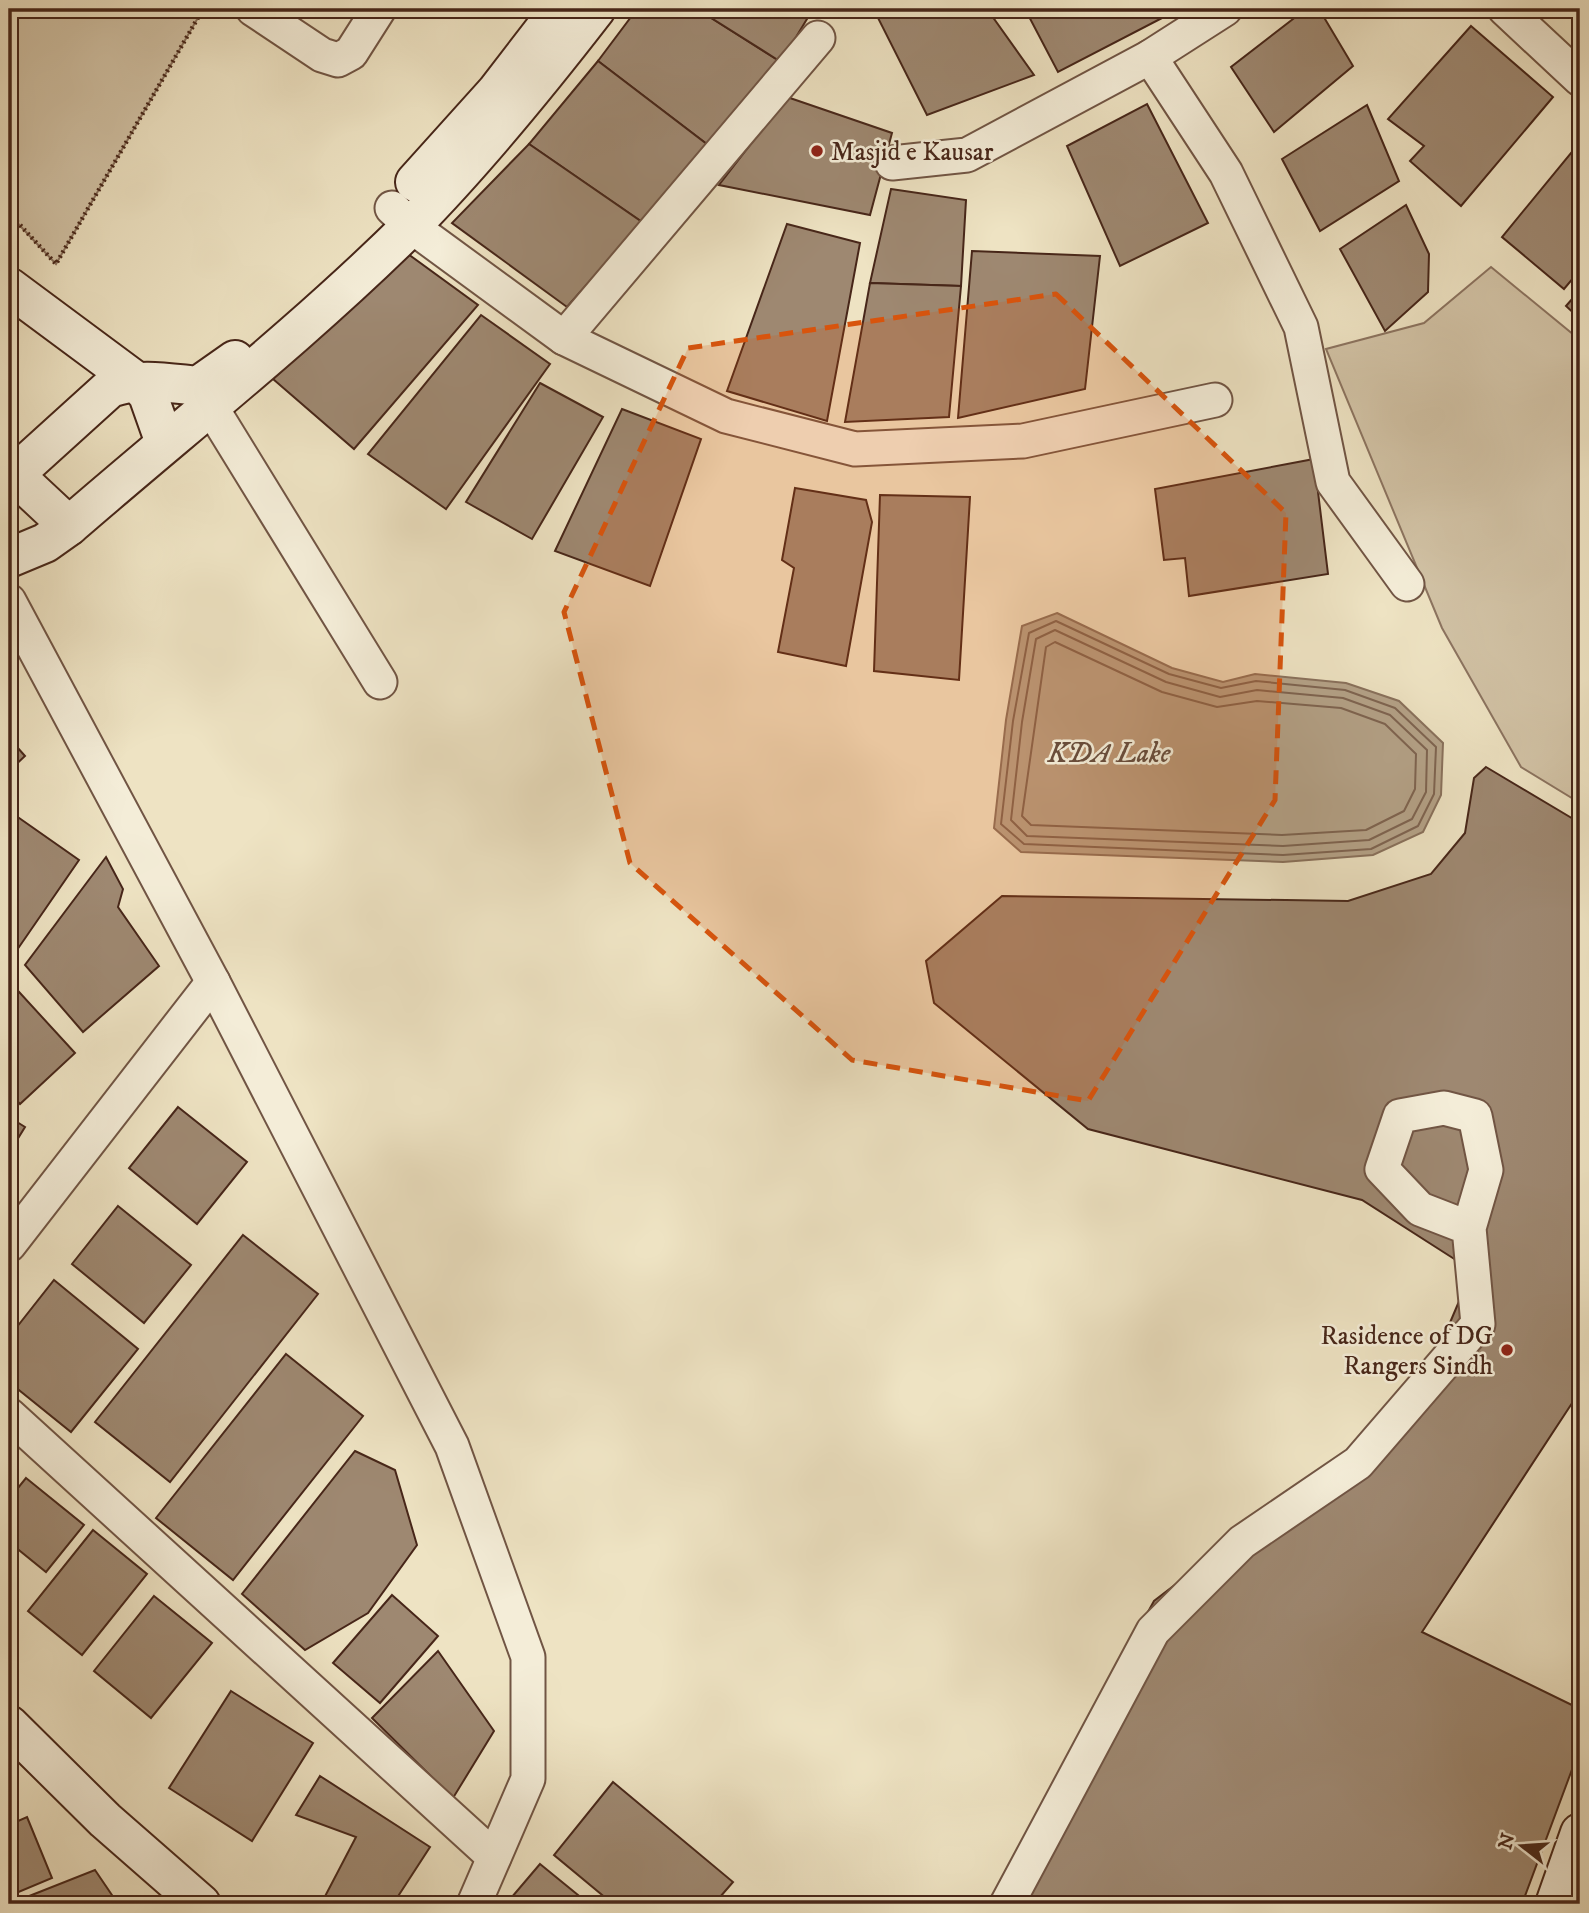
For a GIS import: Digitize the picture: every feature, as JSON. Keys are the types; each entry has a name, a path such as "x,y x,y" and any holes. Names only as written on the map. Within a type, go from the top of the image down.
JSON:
{"street":[{"path":"253,9 323,55 338,60 351,53 379,9"},
{"path":"401,217 560,9"},
{"path":"9,558 45,543 69,526 166,443 205,396 265,361 401,217 516,111 596,9"},
{"path":"891,163 967,155 1150,57 1225,9"},
{"path":"1505,9 1580,79"},
{"path":"564,338 818,37"},
{"path":"1150,57 1226,173 1301,327 1333,482 1407,583"},
{"path":"401,217 564,338 726,416 855,449 1023,441 1215,400"},
{"path":"9,287 137,382 148,395 166,443"},
{"path":"69,526 11,478 110,388 154,381 205,396 380,682"},
{"path":"9,601 213,982 452,1446 528,1657 528,1780 474,1904"},
{"path":"9,1245 213,982"},
{"path":"1007,1904 1153,1630 1242,1542 1359,1463 1478,1324 1469,1228"},
{"path":"9,1415 494,1857"},
{"path":"9,1725 105,1820 201,1904"},
{"path":"1555,1904 1580,1833"}],"path":[{"path":"9,213 56,264 203,9"}],"highlighted area":[{"path":"1056,294 1286,513 1275,800 1088,1101 852,1060 630,863 564,612 688,348"}],"shaded area":[{"path":"9,9 203,9 56,264 9,214"},
{"path":"1491,267 1580,340 1580,803 1521,767 1442,628 1326,349 1424,323"}],"water":[{"name":"KDA Lake","path":"1057,613 1172,668 1223,682 1255,674 1346,683 1399,701 1443,743 1441,795 1423,832 1373,855 1283,862 1021,852 994,828 1006,720 1022,626"}],"building":[{"path":"637,9 697,9 781,62 708,145 598,61"},
{"path":"697,9 813,9 781,62"},
{"path":"880,9 987,9 1034,75 927,115 875,12"},
{"path":"1025,9 1160,9 1164,17 1058,72"},
{"path":"1306,9 1319,9 1353,66 1274,132 1231,67"},
{"path":"1471,26 1553,97 1461,206 1410,161 1424,146 1388,119"},
{"path":"598,61 708,145 642,222 529,144"},
{"path":"787,97 892,133 870,215 719,185"},
{"path":"1147,104 1208,223 1120,266 1067,146"},
{"path":"1367,105 1399,181 1320,231 1282,159"},
{"path":"1580,142 1580,270 1564,289 1502,237"},
{"path":"529,144 642,222 567,307 452,223"},
{"path":"891,189 966,200 961,286 870,283"},
{"path":"1406,205 1429,254 1428,292 1385,331 1340,249"},
{"path":"787,224 860,243 827,421 727,391"},
{"path":"972,251 1100,256 1085,389 958,418"},
{"path":"408,254 478,305 354,449 273,379"},
{"path":"870,283 961,286 949,417 845,422"},
{"path":"1580,290 1580,319 1566,306"},
{"path":"481,315 550,364 446,509 368,454"},
{"path":"540,383 603,417 532,539 466,502"},
{"path":"622,409 701,439 650,586 555,551"},
{"path":"1314,459 1328,574 1189,596 1185,558 1164,560 1155,489"},
{"path":"795,488 866,500 872,522 846,666 778,652 794,568 782,560"},
{"path":"880,495 970,497 959,680 874,671"},
{"path":"9,738 25,756 9,771"},
{"name":"Rasidence of DG Rangers Sindh","path":"1486,767 1580,823 1580,1391 1422,1632 1580,1709 1580,1748 1522,1904 988,1904 1154,1601 1358,1444 1419,1376 1449,1325 1463,1292 1459,1262 1362,1200 1088,1129 934,1003 926,961 1002,896 1348,901 1431,874 1465,833 1474,778"},
{"path":"12,813 79,860 17,950 9,945 9,818"},
{"path":"106,857 123,889 118,907 159,966 83,1032 25,965"},
{"path":"9,981 75,1053 20,1104 9,1092"},
{"path":"178,1107 247,1162 197,1224 129,1168"},
{"path":"9,1117 25,1127 9,1153"},
{"path":"118,1206 191,1265 144,1323 72,1264"},
{"path":"243,1235 318,1294 170,1482 95,1422"},
{"path":"54,1280 138,1349 71,1432 9,1382 9,1337"},
{"path":"286,1354 363,1416 233,1580 156,1518"},
{"path":"355,1451 395,1470 417,1545 368,1613 305,1650 242,1594"},
{"path":"26,1478 84,1525 46,1572 9,1542 9,1499"},
{"path":"93,1530 147,1574 82,1655 28,1611"},
{"path":"392,1595 438,1636 380,1703 333,1663"},
{"path":"154,1596 212,1643 151,1718 94,1671"},
{"path":"438,1651 494,1731 453,1798 372,1718"},
{"path":"231,1691 313,1743 252,1841 169,1788"},
{"path":"320,1776 430,1847 393,1904 321,1904 356,1837 296,1815"},
{"path":"613,1782 733,1882 714,1904 613,1904 554,1855"},
{"path":"27,1817 52,1878 9,1896 9,1825"},
{"path":"540,1864 589,1904 506,1904"},
{"path":"95,1870 118,1904 9,1904"}],"place":[{"name":"Masjid e Kausar","path":"817,151"},
{"name":"Rasidence of DG Rangers Sindh","path":"1507,1350"}]}
